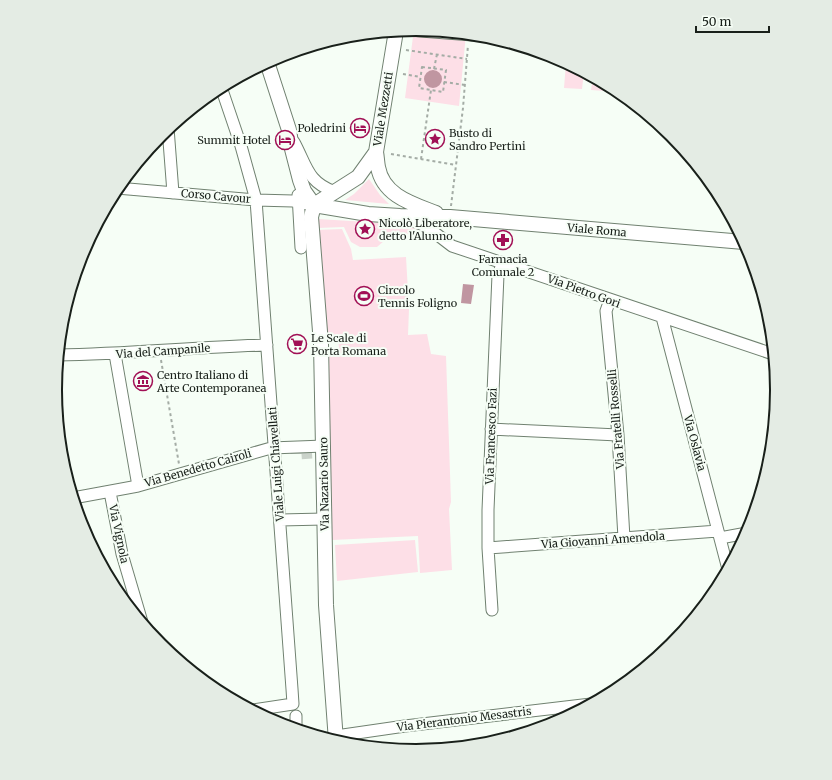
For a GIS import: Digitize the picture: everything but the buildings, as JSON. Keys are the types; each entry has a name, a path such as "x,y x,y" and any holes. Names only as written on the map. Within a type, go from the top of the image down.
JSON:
{"main road":[{"name":"Viale Mezzetti","path":"314,205 358,177 376,152 395,37"},
{"path":"269,68 289,130 297,169 304,192 314,205 368,214 400,216 450,214"},
{"path":"376,152 378,169 390,191 400,199 450,214"},
{"name":"Via Nazario Sauro","path":"314,205 311,217 321,344 320,451 324,519 326,605 336,735"},
{"name":"Viale Roma","path":"450,214 737,241"}],"street":[{"name":"Viale Luigi Chiavellati","path":"223,93 241,146 256,200 292,704 262,709"},
{"path":"289,130 308,172 313,179 325,188 335,192"},
{"path":"169,137 173,193"},
{"path":"297,169 301,248"},
{"name":"Corso Cavour","path":"125,189 256,200 298,202 314,205"},
{"name":"Via Pietro Gori","path":"400,216 426,226 452,246 768,352"},
{"name":"Via Francesco Fazi","path":"492,610 488,548 488,510 498,275 503,262"},
{"name":"Via Fratelli Rosselli","path":"610,300 606,310 618,435 624,538"},
{"name":"Via Oslavia","path":"662,317 726,561"},
{"name":"Via del Campanile","path":"64,355 115,354 159,350 267,345"},
{"path":"115,354 138,486"},
{"path":"491,429 618,435"},
{"name":"Via Benedetto Cairoli","path":"79,497 138,486 274,448 320,451"},
{"name":"Via Vignola","path":"110,492 122,554 138,610"},
{"path":"280,520 324,519"},
{"name":"Via Giovanni Amendola","path":"488,548 624,538 739,534"},
{"name":"Via Pierantonio Mesastris","path":"345,737 412,725 575,706"},
{"path":"295,723 296,716"}],"path":[{"path":"450,214 465,86 469,40"},
{"path":"406,50 467,58"},
{"path":"434,69 437,54"},
{"path":"422,67 434,69 446,70 442,92 419,88 422,67"},
{"path":"402,74 420,78"},
{"path":"444,82 465,86"},
{"path":"421,159 431,90"},
{"path":"391,154 456,165"},
{"path":"159,350 181,473"}],"shaded area":[{"path":"413,36 465,40 459,106 405,98"},
{"path":"433,70 439,73 442,79 439,85 433,88 427,85 424,79 427,73"},
{"path":"565,70 583,78 582,89 564,88"},
{"path":"592,83 605,91 591,90"},
{"path":"369,179 380,195 389,204 345,200 354,194"},
{"path":"318,219 416,225 417,234 387,234 384,241 377,247 360,247 351,242 344,227 318,228"},
{"path":"342,229 351,249 353,260 406,257 409,309 408,335 427,334 431,354 446,356 451,502 449,509 452,570 420,573 418,536 332,540 324,349 339,348 338,339 324,340 316,230"},
{"path":"463,284 474,285 471,304 461,303"},
{"path":"415,540 418,572 337,581 335,545"}],"tunnel":[{"path":"296,443 296,454 312,453"}],"place":[{"name":"Poledrini","path":"360,128"},
{"name":"Busto di Sandro Pertini","path":"435,139"},
{"name":"Summit Hotel","path":"285,140"},
{"name":"Nicolò Liberatore, detto l'Alunno","path":"365,229"},
{"name":"Farmacia Comunale 2","path":"503,240"},
{"name":"Circolo Tennis Foligno","path":"364,296"},
{"name":"Le Scale di Porta Romana","path":"297,344"},
{"name":"Centro Italiano di Arte Contemporanea","path":"143,381"}]}
